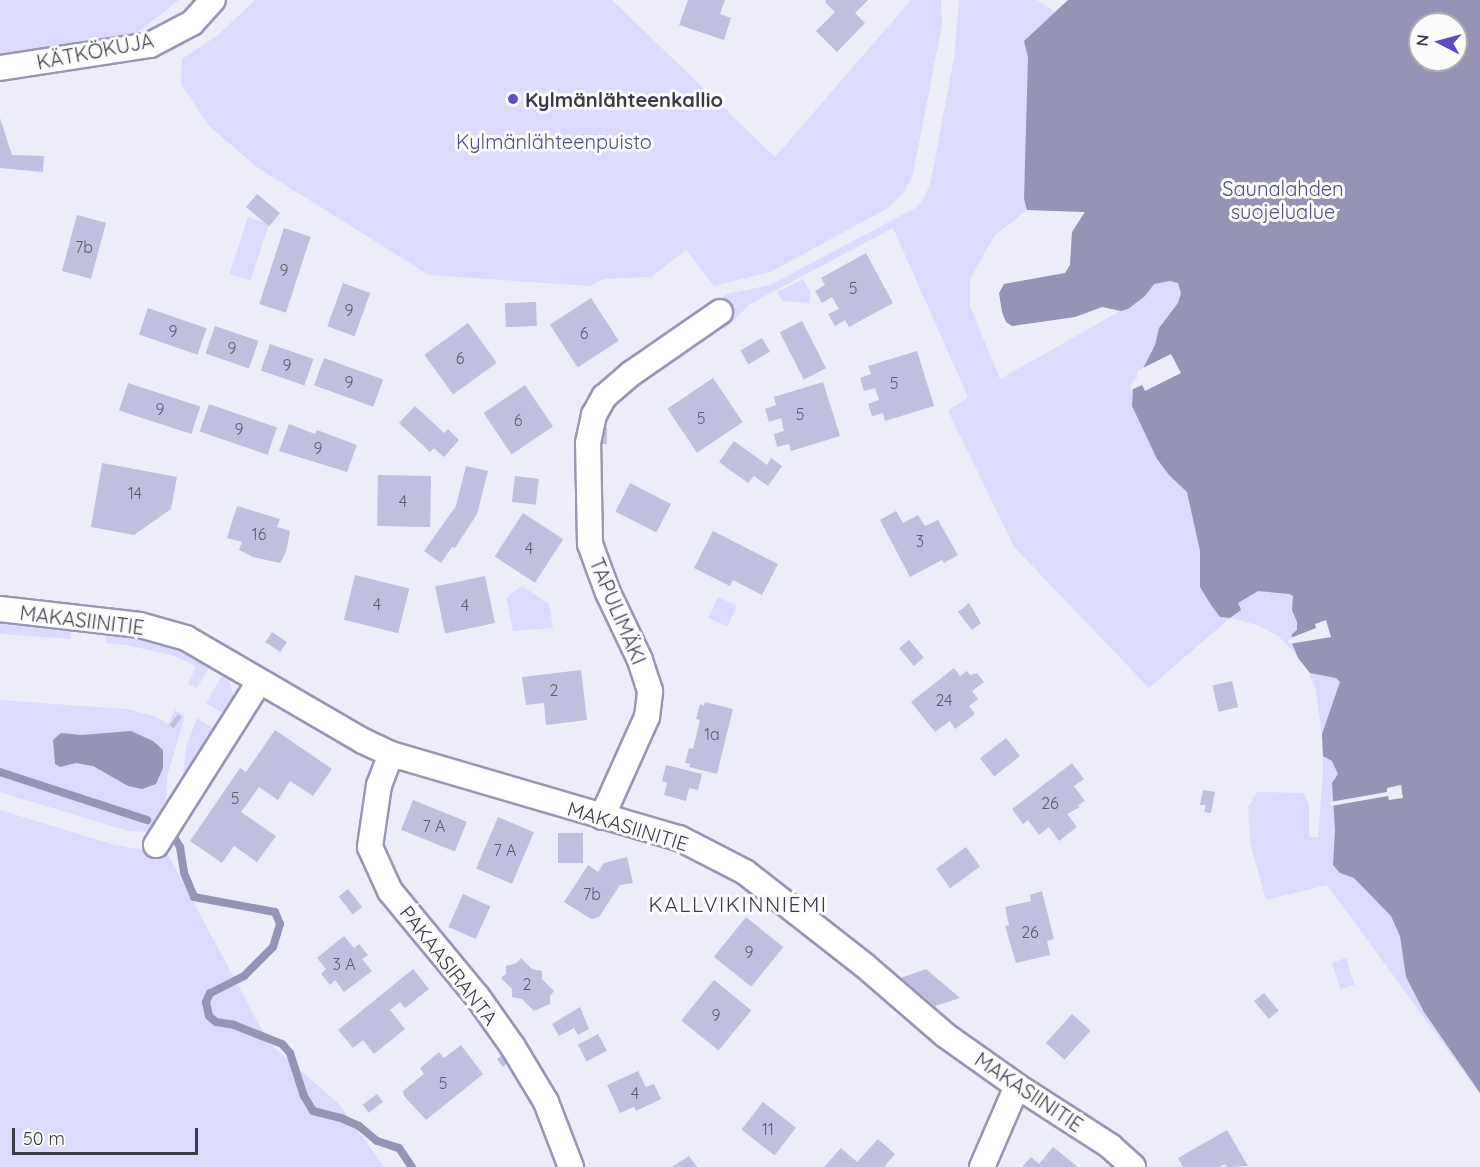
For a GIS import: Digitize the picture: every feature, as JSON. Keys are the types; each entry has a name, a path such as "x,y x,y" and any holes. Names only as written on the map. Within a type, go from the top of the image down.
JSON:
{"street":[{"name":"KÄTKÖKUJA","path":"0,68 150,45 192,23 213,0"},
{"name":"TAPULIMÄKI","path":"602,817 647,717 650,691 640,660 608,593 590,544 588,443 594,415 604,397 632,373 720,312"},
{"name":"MAKASIINITIE","path":"0,609 140,625 186,638 363,741 391,754 679,838 745,872 864,965 945,1035 1017,1086 1110,1146 1133,1167"},
{"path":"156,845 259,682"},
{"name":"PAKAASIRANTA","path":"391,754 379,785 370,848 390,891 477,996 513,1047 546,1102 571,1167"},
{"path":"982,1167 1017,1086"}],"green space":[{"path":"0,0 179,0 131,38 0,58"},
{"name":"Kylmänlähteenpuisto","path":"255,0 612,0 775,157 911,0 941,0 942,25 913,174 904,192 888,208 770,272 714,286 686,250 651,277 604,279 590,286 429,275 258,168 209,126 181,84 182,59 218,35"},
{"name":"Saunalahden suojelualue","path":"959,0 1037,0 1055,12 1068,0 1480,0 1480,1094 1327,885 1266,900 1250,843 1248,807 1257,792 1304,793 1309,804 1309,837 1318,837 1323,771 1322,734 1315,687 1304,662 1278,636 1257,625 1230,618 1149,688 1014,547 948,411 968,397 893,228 750,304 724,330 720,324 734,314 722,298 726,294 770,285 917,207 925,196 931,181 954,57","holes":["1027,210 1084,212 1072,232 1070,265 1065,273 1082,315 1102,307 1120,311 1000,379 970,306 970,279 995,235"]},
{"path":"248,217 269,224 250,281 229,274"},
{"path":"803,279 810,291 810,303 782,301 777,292"},
{"path":"522,586 549,604 553,628 513,631 506,598"},
{"path":"718,597 737,606 727,627 708,618"},
{"path":"0,619 70,628 71,639 0,634"},
{"path":"121,630 170,645 210,666 197,688 188,684 196,666 171,655 106,643 107,634"},
{"path":"223,674 229,679 234,700 227,714 206,703"},
{"path":"0,700 126,709 155,716 168,724 175,710 185,716 167,777 166,810 158,823 147,832 128,831 0,792"},
{"path":"197,718 212,728 213,736 183,780 186,747"},
{"path":"0,810 111,844 168,855 269,1043 339,1104 384,1167 0,1167"},
{"path":"1346,958 1355,985 1340,989 1332,963"}],"shaded area":[{"name":"Saunalahden suojelualue","path":"1068,0 1480,0 1480,1093 1424,1012 1406,977 1400,936 1391,916 1354,878 1340,873 1333,865 1335,830 1332,783 1338,774 1332,761 1323,756 1322,734 1340,682 1336,678 1310,673 1298,658 1291,641 1292,634 1297,630 1297,622 1292,610 1293,596 1258,591 1238,603 1241,610 1230,618 1220,617 1200,587 1200,551 1187,492 1169,475 1157,459 1132,406 1133,388 1155,345 1159,328 1178,303 1181,293 1178,283 1170,281 1154,284 1145,296 1128,309 1121,311 1102,307 1075,317 1012,326 1006,322 999,293 1004,284 1065,273 1070,265 1072,232 1085,212 1027,210 1024,199 1028,57 1024,41"},
{"path":"131,731 153,741 163,750 163,768 156,784 142,789 128,786 93,766 76,763 60,767 55,764 53,740 61,733 82,735"}],"pier":[{"path":"1171,354 1181,373 1145,391 1142,385 1129,391 1133,380 1137,378 1137,371"},
{"path":"1326,620 1331,637 1289,644 1288,639 1316,628 1315,624"},
{"path":"1401,785 1403,798 1389,800 1388,796 1331,806 1330,802 1387,792 1387,788"}],"building":[{"path":"688,0 725,0 720,14 731,18 724,40 679,25"},
{"path":"826,0 868,0 855,13 865,23 837,52 816,31 835,12 825,2"},
{"path":"0,118 12,155 44,156 43,172 0,168"},
{"path":"257,194 280,213 269,226 246,207"},
{"path":"77,215 106,223 91,279 62,271"},
{"path":"284,228 311,237 286,313 259,304"},
{"path":"866,253 893,303 849,327 845,320 835,326 828,314 839,309 832,297 822,303 815,291 825,285 821,278"},
{"path":"343,283 370,293 355,336 327,326"},
{"path":"591,298 619,341 578,367 550,325"},
{"path":"536,302 537,326 506,327 505,303"},
{"path":"148,308 207,328 198,355 139,334"},
{"path":"802,321 826,368 804,380 780,332"},
{"path":"468,323 497,363 453,394 424,355"},
{"path":"215,326 258,341 249,368 206,353"},
{"path":"762,338 770,352 748,364 740,350"},
{"path":"270,344 313,359 304,385 261,370"},
{"path":"917,351 934,406 885,421 883,413 872,416 868,404 879,400 875,388 864,391 860,378 871,374 868,366"},
{"path":"324,358 383,380 373,407 314,385"},
{"path":"713,378 743,422 697,453 667,409"},
{"path":"823,382 840,436 791,451 789,444 777,447 774,434 784,431 781,418 769,422 765,409 776,405 774,397"},
{"path":"128,383 200,406 191,434 119,411"},
{"path":"525,385 553,426 512,454 484,413"},
{"path":"209,404 277,427 268,455 200,431"},
{"path":"415,406 444,433 448,429 459,440 444,457 434,448 430,452 399,423"},
{"path":"289,424 315,434 317,430 357,445 347,472 279,451"},
{"path":"601,428 607,428 607,444 601,444"},
{"path":"734,441 767,465 771,458 782,466 768,486 754,476 748,483 719,462"},
{"path":"102,463 177,477 171,509 134,535 91,527"},
{"path":"466,466 488,471 477,514 455,548 452,547 441,563 424,551 456,506"},
{"path":"378,475 431,476 430,527 377,526"},
{"path":"515,476 539,479 536,505 512,502"},
{"path":"630,483 671,504 656,532 615,512"},
{"path":"237,506 280,519 277,527 290,531 286,552 280,563 253,557 239,550 242,542 227,538"},
{"path":"896,511 903,523 918,515 925,526 938,520 958,555 944,563 942,560 910,577 880,520"},
{"path":"523,513 563,539 535,583 495,557"},
{"path":"713,531 778,564 762,595 733,580 730,586 694,568"},
{"path":"355,575 409,589 398,633 344,620"},
{"path":"485,576 495,623 445,634 435,587"},
{"path":"969,603 981,623 972,630 958,612"},
{"path":"272,632 287,642 280,652 265,642"},
{"path":"909,640 924,658 914,666 899,648"},
{"path":"954,668 960,676 967,671 970,675 977,673 984,682 972,691 978,699 969,706 975,714 955,729 950,721 935,732 911,702"},
{"path":"581,670 587,720 546,725 544,703 526,705 522,677"},
{"path":"1232,681 1238,707 1219,712 1213,685"},
{"path":"705,702 733,709 717,774 689,767 690,764 685,763 689,748 693,749 700,720 696,719 700,704 704,706"},
{"path":"178,714 182,717 174,728 170,725"},
{"path":"275,730 332,769 313,796 290,781 278,800 259,787 241,812 276,836 257,862 234,846 222,863 190,841 240,768 246,772"},
{"path":"1006,738 1020,756 994,776 980,758"},
{"path":"1072,763 1084,779 1074,786 1085,801 1078,805 1080,807 1067,814 1077,827 1059,841 1049,827 1039,835 1028,820 1023,824 1012,809"},
{"path":"666,765 702,774 698,790 689,788 686,801 664,795 667,783 662,781"},
{"path":"1203,790 1215,792 1211,813 1204,812 1206,805 1200,805"},
{"path":"413,800 467,822 455,851 401,830"},
{"path":"498,817 534,832 512,884 476,869"},
{"path":"558,833 583,833 583,863 558,863"},
{"path":"966,847 980,866 950,888 936,869"},
{"path":"627,857 633,883 620,885 599,917 591,919 564,902 588,865 598,872 604,863"},
{"path":"348,889 362,907 353,915 339,896"},
{"path":"1042,891 1054,939 1047,941 1050,955 1016,963 1005,926 1009,925 1005,907 1031,901 1030,895"},
{"path":"463,894 490,906 476,939 448,927"},
{"path":"746,917 783,947 751,987 714,957"},
{"path":"344,936 354,948 359,944 368,955 362,959 372,971 344,992 335,980 330,985 321,974 326,969 317,958"},
{"path":"521,958 532,969 542,971 542,979 554,991 550,996 550,1004 534,1011 522,999 512,997 512,989 501,978 506,974 506,966 516,963"},
{"path":"413,969 429,989 405,1008 400,1002 390,1010 405,1029 374,1054 363,1040 353,1048 338,1030"},
{"path":"926,969 960,998 935,1006 901,978"},
{"path":"714,980 751,1010 719,1051 681,1020"},
{"path":"1264,993 1279,1011 1269,1019 1254,1001"},
{"path":"580,1007 589,1029 578,1035 574,1028 559,1036 552,1024"},
{"path":"1072,1014 1091,1031 1064,1060 1046,1043"},
{"path":"598,1034 607,1051 587,1062 578,1045"},
{"path":"461,1045 483,1074 426,1120 404,1096 403,1091 424,1074 420,1068 439,1052 444,1058"},
{"path":"504,1054 508,1063 503,1067 497,1059"},
{"path":"638,1071 646,1087 654,1084 661,1099 636,1111 634,1107 620,1113 607,1085"},
{"path":"377,1094 383,1102 369,1113 363,1105"},
{"path":"763,1102 796,1128 775,1155 741,1130"},
{"path":"1227,1130 1248,1166 1227,1167 1225,1164 1219,1167 1183,1167 1178,1158"},
{"path":"878,1139 895,1154 884,1167 824,1167 841,1148 857,1162"},
{"path":"1053,1147 1078,1167 1022,1167 1031,1157 1039,1164"},
{"path":"689,1156 697,1167 672,1167"}],"waterway":[{"path":"0,772 147,820"},
{"path":"174,837 180,847 184,873 194,897 275,912 280,924 273,947 244,976 210,993 206,1002 209,1016 216,1022 234,1025 282,1044 290,1053 304,1096 313,1111 341,1118 359,1126 377,1141 399,1148 412,1167"}],"place":[{"name":"Kylmänlähteenkallio","path":"513,99"}],"district":[{"name":"KALLVIKINNIEMI","path":"738,904"}]}
